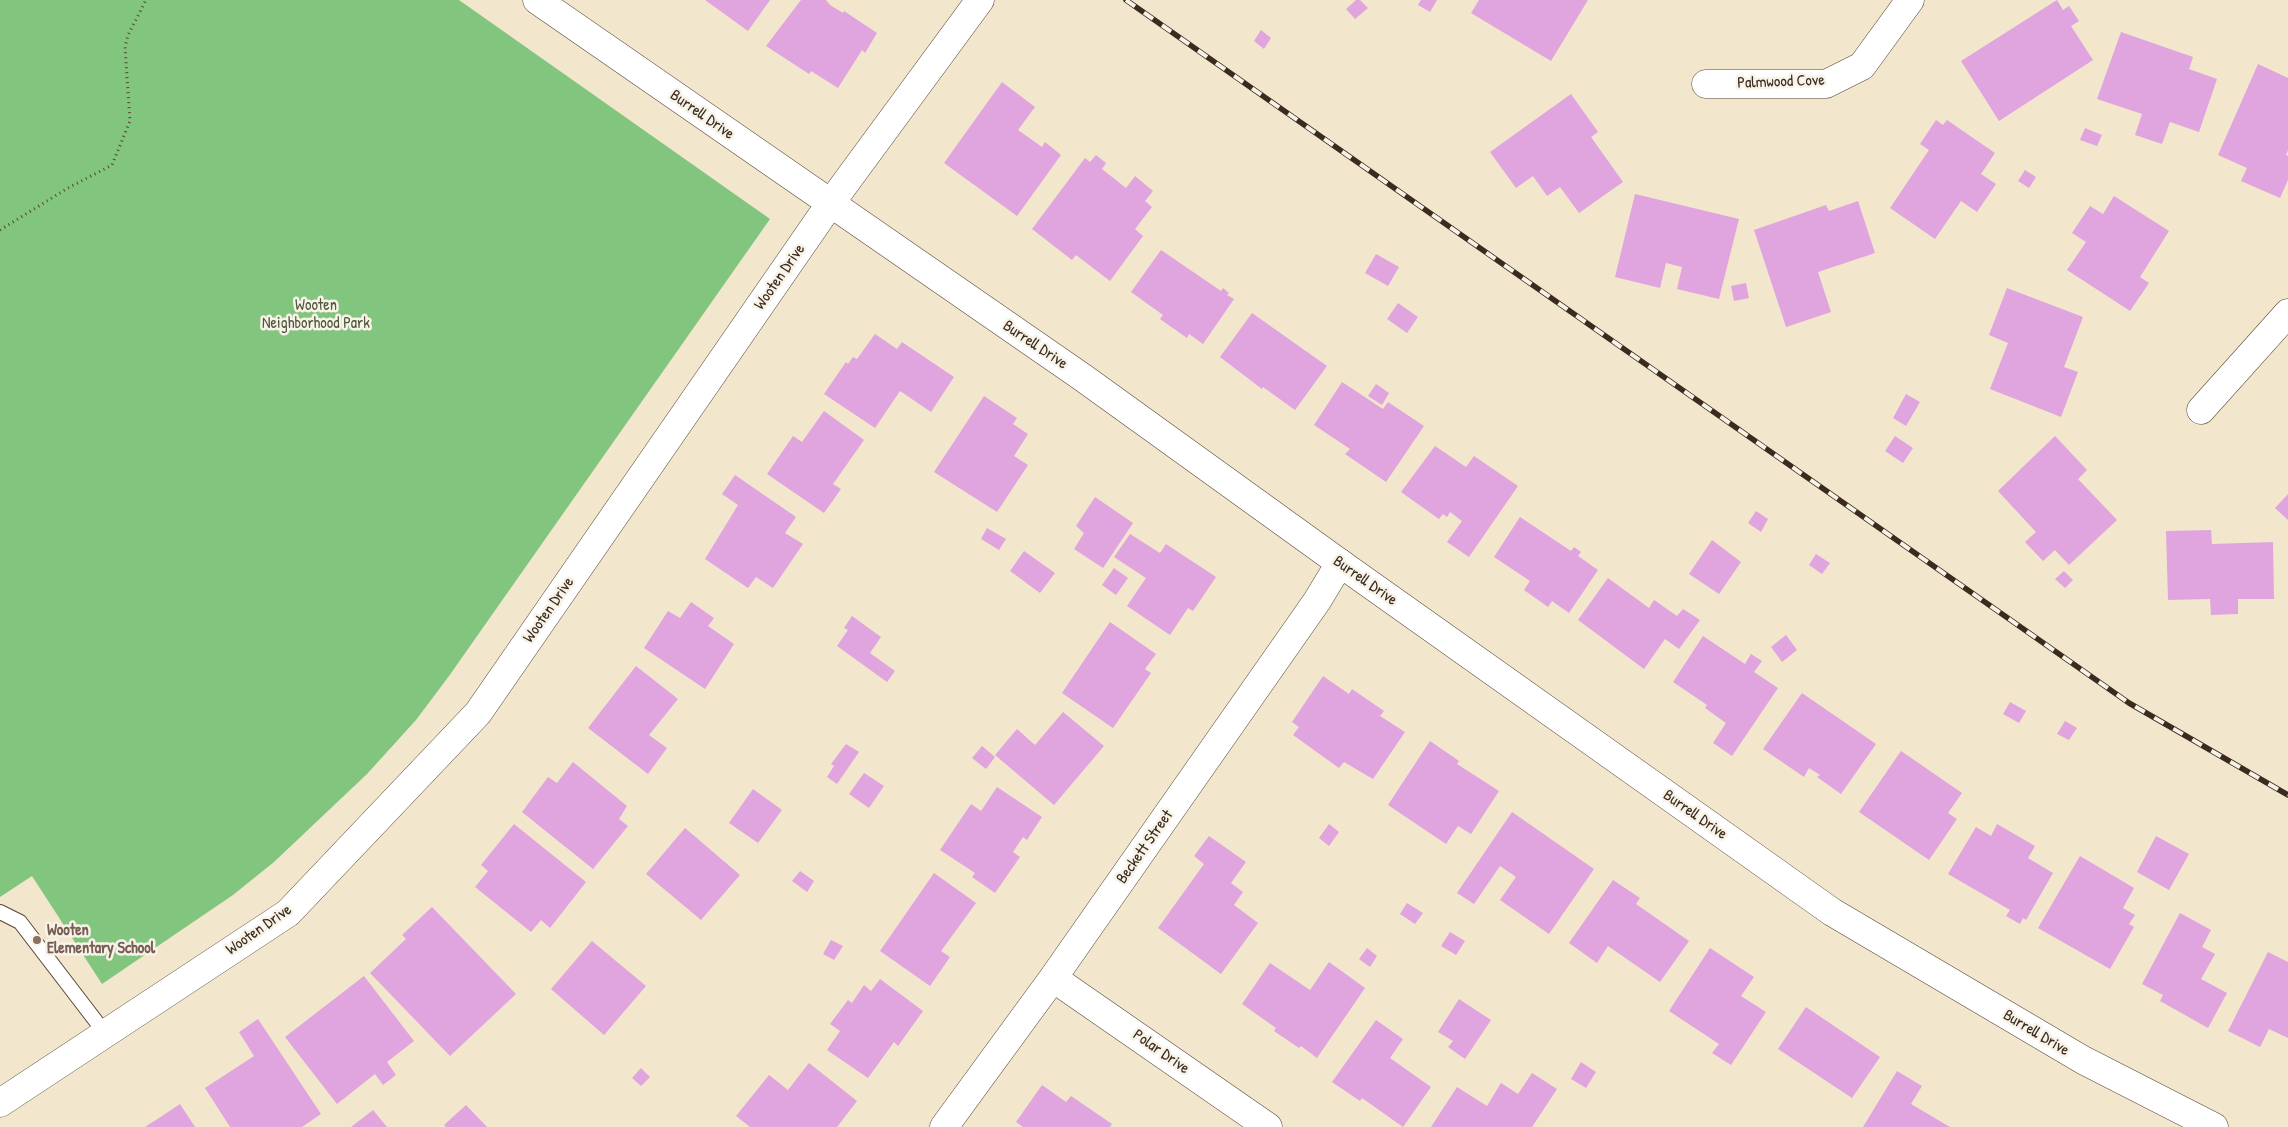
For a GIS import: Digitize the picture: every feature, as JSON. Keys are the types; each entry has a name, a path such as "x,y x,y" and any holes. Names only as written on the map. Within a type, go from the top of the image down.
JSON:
{"street":[{"name":"Burrell Drive","path":"537,0 1082,377 1340,563 1832,912 2082,1060 2214,1127"},
{"name":"Wooten Drive","path":"0,1103 288,912 478,712 830,204 980,0"},
{"name":"Palmwood Cove","path":"1706,84 1826,84 1862,66 1910,0"},
{"path":"2201,410 2288,314"},
{"name":"Beckett Street","path":"944,1127 1053,978 1317,601 1340,563"},
{"name":"Polar Drive","path":"1053,978 1268,1127"}],"lane":[{"path":"0,912 20,922 105,1033"}],"path":[{"path":"0,230 68,188 112,165 130,121 125,47 128,36 146,0"}],"green space":[{"name":"Wooten Neighborhood Park","path":"0,0 459,0 770,219 449,676 416,720 367,774 274,862 233,895 102,984 32,876 0,897"}],"building":[{"path":"705,0 770,0 748,31"},
{"path":"801,0 826,0 830,5 843,13 844,11 877,33 865,53 862,50 838,88 811,71 809,74 766,46"},
{"path":"1356,0 1360,0 1368,8 1355,19 1346,9"},
{"path":"1421,0 1437,0 1430,12 1418,5"},
{"path":"1479,0 1588,0 1551,61 1471,13"},
{"path":"2057,0 2063,10 2069,6 2079,21 2071,26 2093,60 1999,121 1961,61"},
{"path":"1261,30 1271,38 1264,49 1254,41"},
{"path":"2121,32 2193,57 2189,69 2217,79 2199,132 2170,122 2162,144 2135,135 2142,114 2097,99"},
{"path":"2258,64 2288,78 2288,150 2286,155 2288,156 2288,180 2280,198 2241,181 2247,168 2218,155"},
{"path":"1002,82 1035,107 1018,130 1042,147 1045,142 1061,155 1017,216 944,163"},
{"path":"1571,94 1598,132 1591,137 1623,182 1579,213 1560,187 1547,196 1533,176 1516,188 1490,152"},
{"path":"1936,120 1943,125 1947,120 1995,153 1981,174 1996,184 1977,212 1961,201 1935,239 1890,208 1929,150 1920,144"},
{"path":"2085,128 2102,135 2097,146 2080,140"},
{"path":"1096,155 1106,163 1102,169 1126,188 1135,176 1153,191 1145,201 1152,207 1135,229 1143,236 1110,281 1076,255 1072,260 1032,229 1085,158 1090,162"},
{"path":"2025,170 2036,177 2029,188 2018,181"},
{"path":"1635,194 1739,219 1719,299 1677,289 1682,267 1666,263 1660,288 1615,277"},
{"path":"2114,196 2169,231 2140,277 2149,283 2130,311 2067,270 2086,242 2072,233 2090,206 2103,214"},
{"path":"1858,201 1875,253 1818,272 1831,312 1786,327 1754,230 1826,205 1829,211"},
{"path":"1161,250 1221,291 1223,288 1229,293 1227,295 1234,299 1203,344 1189,334 1187,338 1160,319 1163,315 1131,292"},
{"path":"1376,254 1399,267 1388,286 1365,273"},
{"path":"1746,283 1749,298 1734,301 1731,286"},
{"path":"2007,288 2083,317 2064,367 2078,372 2061,417 1990,389 2008,343 1989,335"},
{"path":"1398,303 1418,317 1407,333 1387,319"},
{"path":"1252,313 1327,366 1295,410 1263,387 1262,389 1220,357"},
{"path":"875,334 897,349 902,342 954,377 931,412 900,391 875,428 824,394 846,362 848,364 853,357 857,359"},
{"path":"1342,382 1383,409 1388,402 1424,426 1386,482 1345,454 1350,449 1314,425"},
{"path":"1376,384 1389,393 1382,405 1368,396"},
{"path":"1906,394 1920,402 1906,426 1893,418"},
{"path":"984,396 1017,418 1013,424 1028,434 1014,456 1028,465 997,512 934,472"},
{"path":"824,411 864,440 833,484 841,489 824,513 767,474 793,436 802,442"},
{"path":"1895,436 1913,448 1903,463 1885,451"},
{"path":"2055,436 2087,470 2078,479 2117,520 2069,565 2055,550 2043,561 2025,542 2036,532 1998,491"},
{"path":"1435,446 1466,467 1474,456 1518,486 1469,557 1447,542 1462,521 1450,512 1447,517 1443,514 1439,519 1401,492"},
{"path":"735,475 796,517 785,533 803,544 773,588 756,577 748,588 705,559 738,505 722,494"},
{"path":"2288,494 2288,520 2275,508"},
{"path":"1095,497 1133,523 1103,568 1074,549 1084,533 1076,526"},
{"path":"1756,511 1768,519 1761,532 1748,523"},
{"path":"1520,517 1571,551 1574,547 1581,552 1578,556 1598,570 1569,613 1552,601 1548,607 1524,590 1530,581 1494,557"},
{"path":"987,528 1006,539 999,550 981,539"},
{"path":"2211,530 2212,544 2273,542 2274,599 2238,599 2238,614 2211,615 2210,599 2168,600 2166,531"},
{"path":"1130,534 1160,553 1166,544 1216,577 1193,611 1188,608 1170,635 1127,606 1146,578 1114,557"},
{"path":"1712,540 1741,562 1719,594 1689,574"},
{"path":"1024,551 1055,573 1040,593 1010,571"},
{"path":"1816,554 1830,563 1822,574 1809,565"},
{"path":"1114,568 1128,578 1116,595 1102,585"},
{"path":"2064,571 2073,580 2065,588 2055,579"},
{"path":"1608,578 1649,608 1654,600 1677,616 1683,609 1700,620 1679,649 1665,639 1644,669 1578,620"},
{"path":"691,602 714,618 708,626 734,644 705,689 644,648 668,611 680,618"},
{"path":"852,616 881,637 870,653 895,671 887,682 837,646 848,630 844,628"},
{"path":"1110,622 1156,654 1145,669 1151,673 1113,728 1062,693"},
{"path":"1786,635 1797,650 1782,662 1771,647"},
{"path":"1703,636 1745,664 1751,654 1762,661 1754,672 1778,688 1732,756 1713,743 1726,723 1705,708 1707,705 1673,682"},
{"path":"636,666 678,699 649,735 667,748 648,774 588,728"},
{"path":"1323,676 1349,694 1352,689 1384,711 1380,716 1405,732 1373,779 1344,762 1339,768 1293,735 1299,727 1292,722"},
{"path":"1802,693 1876,744 1841,794 1817,777 1820,775 1809,768 1804,777 1763,749"},
{"path":"2010,702 2026,711 2019,723 2003,714"},
{"path":"1063,712 1104,746 1054,805 995,755 1017,729 1035,745"},
{"path":"2065,721 2077,728 2069,740 2057,734"},
{"path":"1430,741 1459,761 1457,764 1499,791 1471,834 1458,826 1446,844 1388,805"},
{"path":"846,744 859,752 837,784 827,777 834,766 831,764"},
{"path":"982,746 995,757 986,769 972,758"},
{"path":"1901,751 1962,793 1948,813 1957,819 1929,860 1859,812"},
{"path":"573,762 627,806 619,819 628,826 593,869 522,812 548,777 557,783"},
{"path":"864,773 884,786 869,808 849,794"},
{"path":"997,787 1042,817 1027,840 1023,837 1013,852 1020,857 995,893 972,877 975,873 940,850 971,804 981,811"},
{"path":"753,789 782,810 758,843 729,823"},
{"path":"1512,812 1594,869 1549,934 1500,900 1516,877 1500,866 1474,904 1457,893"},
{"path":"514,824 586,882 550,928 541,920 531,932 475,887 488,871 481,865"},
{"path":"1329,824 1339,832 1329,846 1319,838"},
{"path":"1997,824 2035,846 2028,858 2053,873 2026,920 2023,918 2020,924 2006,916 2010,910 1948,874 1976,827 1991,836"},
{"path":"685,828 740,875 701,920 646,874"},
{"path":"1209,836 1246,862 1231,883 1243,892 1234,905 1258,923 1221,974 1158,928 1204,864 1194,856"},
{"path":"2156,836 2189,854 2169,890 2137,872"},
{"path":"2080,856 2134,888 2123,908 2135,915 2129,924 2134,927 2110,969 2038,928"},
{"path":"800,871 814,881 807,892 792,881"},
{"path":"934,873 976,903 941,951 950,957 930,986 880,951"},
{"path":"1613,880 1640,898 1636,904 1689,941 1660,982 1608,946 1597,963 1569,943"},
{"path":"1407,903 1423,913 1415,924 1400,914"},
{"path":"432,907 516,994 450,1056 370,973 406,939 402,935"},
{"path":"2180,913 2211,930 2202,947 2215,954 2201,979 2227,993 2208,1028 2160,1001 2163,995 2142,984"},
{"path":"1450,932 1465,941 1456,955 1441,946"},
{"path":"831,940 843,946 834,960 823,954"},
{"path":"592,941 646,986 604,1035 551,989"},
{"path":"1367,948 1377,956 1370,967 1359,959"},
{"path":"1710,948 1754,977 1741,996 1766,1012 1731,1065 1712,1053 1719,1044 1669,1011"},
{"path":"2268,952 2288,962 2288,1038 2269,1029 2260,1047 2228,1031"},
{"path":"1329,962 1365,988 1317,1058 1301,1046 1299,1048 1274,1031 1276,1028 1242,1004 1270,963 1310,990"},
{"path":"364,976 414,1041 387,1062 396,1075 383,1085 375,1074 337,1104 285,1037"},
{"path":"880,979 923,1011 898,1046 894,1042 868,1078 827,1050 840,1031 830,1024 848,1000 852,1003 864,985 871,991"},
{"path":"1459,999 1491,1020 1465,1059 1448,1047 1453,1041 1438,1032"},
{"path":"1806,1007 1880,1057 1852,1098 1778,1049"},
{"path":"258,1019 321,1114 302,1127 230,1127 205,1088 254,1056 239,1032"},
{"path":"1376,1020 1403,1039 1390,1058 1431,1087 1403,1127 1362,1098 1360,1101 1332,1082"},
{"path":"1581,1062 1596,1072 1586,1088 1571,1079"},
{"path":"809,1063 857,1101 837,1127 750,1127 736,1116 769,1075 788,1090"},
{"path":"641,1068 650,1077 641,1086 632,1078"},
{"path":"1897,1071 1922,1086 1911,1104 1950,1127 1863,1127"},
{"path":"1532,1073 1557,1089 1532,1127 1431,1127 1457,1087 1487,1106 1501,1083 1518,1094"},
{"path":"1042,1085 1066,1102 1071,1096 1112,1124 1110,1127 1023,1127 1016,1122"},
{"path":"180,1104 195,1127 145,1127 162,1116"},
{"path":"466,1105 487,1127 446,1127 444,1125"},
{"path":"373,1110 387,1127 351,1127"}],"railway":[{"path":"1126,0 2129,703 2288,795"}],"place":[{"name":"Wooten Elementary School","path":"37,940"}]}
